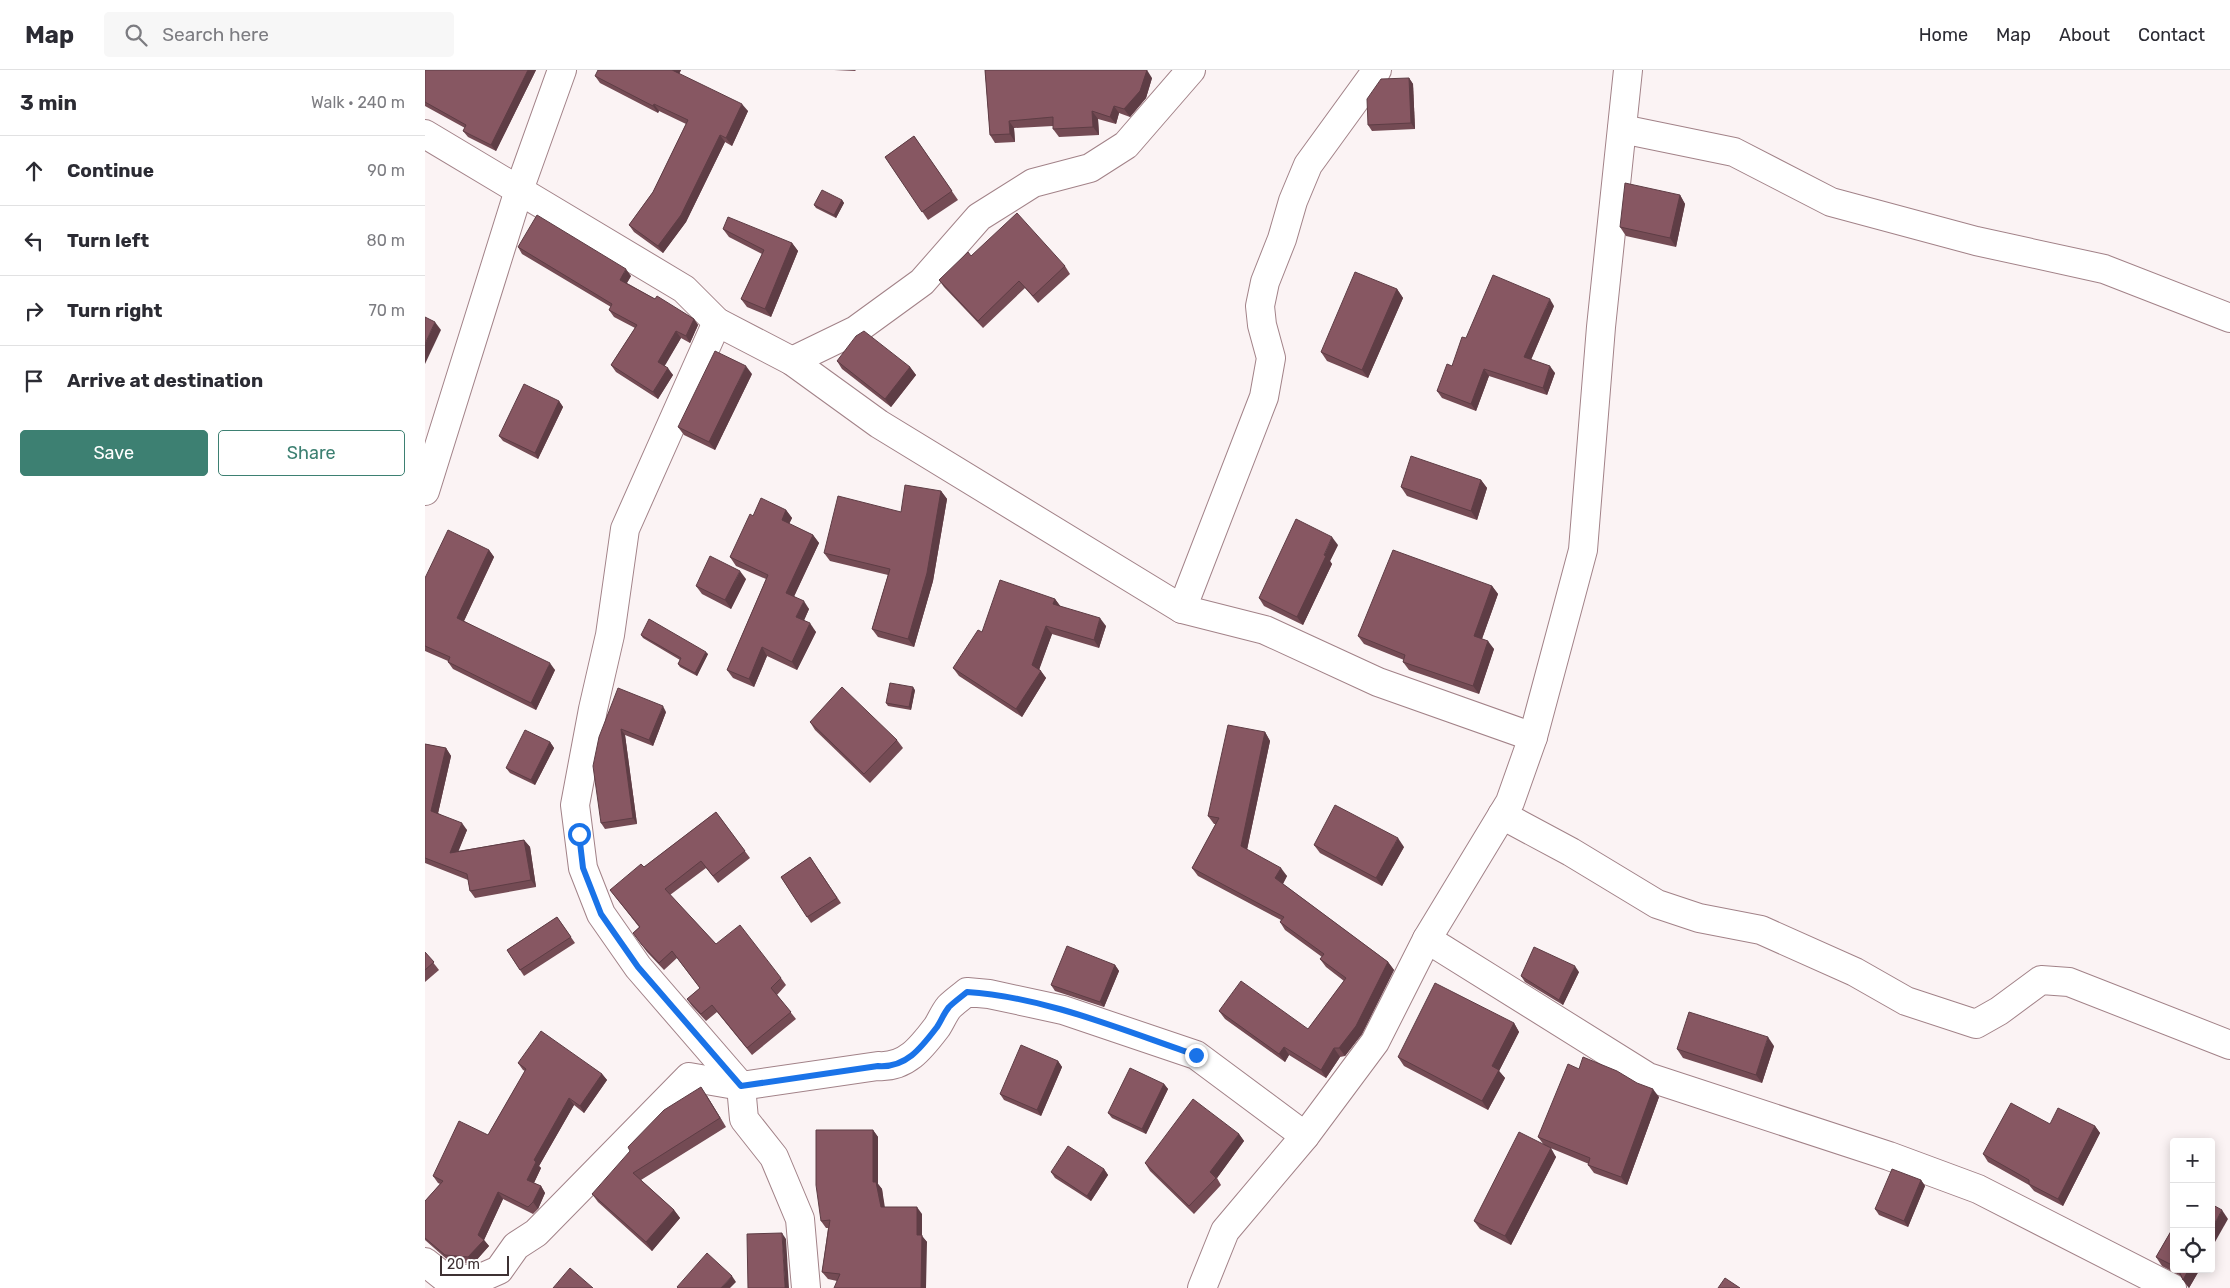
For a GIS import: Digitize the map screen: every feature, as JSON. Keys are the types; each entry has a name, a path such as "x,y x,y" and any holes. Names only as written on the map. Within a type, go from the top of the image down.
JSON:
{"street":[{"path":"425,491 519,190 561,70"},
{"path":"792,361 856,330 922,282 979,217 1033,183 1090,168 1125,145 1191,70"},
{"path":"1182,609 1264,397 1271,358 1261,325 1259,306 1265,282 1282,239 1293,200 1308,166 1377,70"},
{"path":"1202,1288 1225,1231 1305,1136 1375,1042 1427,939 1510,802 1533,737 1583,550 1601,327 1628,70"},
{"path":"1622,129 1733,152 1831,202 1977,241 2105,269 2230,318"},
{"path":"425,134 684,289 717,322 792,361 879,424 1182,609 1265,630 1377,682 1533,737"},
{"path":"717,322 625,529 610,635 593,709 575,805 583,868 601,914 638,967 741,1086 744,1119 774,1157 800,1219 806,1288"},
{"path":"1502,815 1571,852 1657,904 1699,918 1761,930 1855,972 1906,1001 1976,1024 1999,1011 2041,980 2069,982 2230,1045"},
{"path":"1427,939 1648,1077 1889,1156 1978,1189 2172,1288"},
{"path":"425,1262 444,1277 476,1280 499,1270 516,1246 536,1233 689,1077 741,1086 878,1066 893,1067 905,1061 920,1047 937,1026 948,1008 967,992 989,994 1063,1010 1196,1055 1305,1136"}],"building":[{"path":"425,70 528,70 491,145 463,131 466,125 425,102"},
{"path":"598,70 672,70 742,104 726,138 720,135 681,215 658,246 629,225 653,192 688,120 654,104 653,106 595,76"},
{"path":"985,70 1147,70 1140,91 1124,109 1114,106 1110,117 1092,111 1093,127 1053,129 1053,117 1009,121 1010,134 990,135"},
{"path":"1409,78 1411,123 1368,125 1367,99 1381,79"},
{"path":"914,136 952,191 922,212 885,157"},
{"path":"1625,183 1680,195 1670,238 1620,227"},
{"path":"822,190 842,200 834,215 814,205"},
{"path":"1017,213 1065,266 1033,296 1019,281 978,321 939,280 968,252 971,256"},
{"path":"537,215 626,269 620,280 655,299 657,296 694,319 686,336 676,331 658,362 668,368 653,392 611,365 637,325 609,310 612,304 518,247"},
{"path":"728,217 792,243 765,309 741,299 764,250 723,229"},
{"path":"1355,272 1397,289 1362,370 1321,352"},
{"path":"1493,275 1550,299 1524,357 1550,366 1543,388 1484,369 1471,404 1437,391 1447,364 1452,366 1462,337 1466,338"},
{"path":"425,317 435,322 425,344"},
{"path":"864,331 910,367 885,399 837,361 856,336"},
{"path":"715,351 746,366 709,442 678,427"},
{"path":"524,384 559,401 535,453 499,436"},
{"path":"1411,456 1481,480 1471,511 1401,487"},
{"path":"905,485 941,491 927,573 908,639 872,629 890,569 824,553 838,496 901,512"},
{"path":"761,498 786,510 782,520 813,535 786,593 804,601 796,617 810,623 792,662 762,647 749,679 727,670 768,575 730,557 750,514 753,516"},
{"path":"1296,519 1332,537 1324,555 1326,556 1297,617 1259,598"},
{"path":"448,530 489,550 457,618 550,663 531,703 448,662 450,657 425,646 425,578"},
{"path":"1393,550 1492,586 1474,636 1488,641 1473,686 1403,662 1405,655 1358,636"},
{"path":"710,556 740,571 725,600 696,586"},
{"path":"1000,580 1055,599 1053,604 1100,618 1094,640 1046,626 1032,665 1041,671 1016,709 953,668 978,630 982,632"},
{"path":"649,619 706,652 695,673 678,664 681,658 641,635"},
{"path":"890,683 913,687 909,707 886,703"},
{"path":"842,687 897,740 864,774 810,722"},
{"path":"618,688 663,706 649,740 621,729 633,818 601,823 593,766 599,737"},
{"path":"1228,725 1265,732 1241,846 1281,868 1275,878 1388,962 1356,1026 1339,1048 1334,1048 1321,1070 1284,1047 1279,1054 1219,1011 1241,981 1308,1029 1346,978 1320,959 1324,954 1280,922 1284,917 1192,868 1219,818 1208,816"},
{"path":"525,730 550,742 531,780 506,768"},
{"path":"425,744 446,748 431,811 462,823 450,853 524,840 531,880 470,891 467,874 425,858"},
{"path":"1335,805 1398,838 1376,878 1314,845"},
{"path":"716,812 745,851 713,876 701,861 665,889 716,944 740,925 781,978 771,988 791,1012 747,1048 712,1005 701,1014 687,999 700,988 672,951 659,963 642,945 633,933 640,927 610,890 641,864 644,867"},
{"path":"810,857 837,898 807,917 781,877"},
{"path":"557,917 571,937 520,970 507,950"},
{"path":"1067,946 1115,965 1100,1002 1051,985"},
{"path":"1534,947 1575,966 1559,1000 1521,976"},
{"path":"425,952 434,962 425,970"},
{"path":"1435,983 1514,1023 1492,1066 1499,1070 1482,1101 1398,1057"},
{"path":"1689,1012 1768,1037 1756,1075 1677,1049"},
{"path":"541,1031 602,1074 580,1106 569,1098 534,1160 536,1162 527,1180 541,1186 533,1202 528,1207 498,1192 478,1235 484,1240 468,1257 445,1255 425,1238 425,1201 443,1181 433,1176 459,1121 488,1135 526,1069 518,1063"},
{"path":"1021,1045 1058,1061 1037,1110 1000,1094"},
{"path":"1583,1057 1653,1089 1621,1177 1588,1165 1590,1158 1538,1137 1568,1064 1579,1069"},
{"path":"1130,1068 1164,1084 1142,1129 1108,1113"},
{"path":"701,1087 720,1118 633,1173 674,1210 646,1242 592,1194 630,1151 628,1147 664,1110"},
{"path":"1193,1099 1239,1134 1210,1172 1216,1178 1189,1206 1145,1163"},
{"path":"2011,1103 2050,1124 2058,1108 2095,1126 2058,1199 2029,1184 2029,1180 1983,1154"},
{"path":"816,1130 873,1130 873,1182 876,1182 881,1207 917,1207 917,1235 922,1235 921,1288 834,1288 840,1274 822,1272 830,1220 821,1221 816,1185"},
{"path":"1519,1132 1551,1148 1505,1236 1474,1221"},
{"path":"1068,1146 1104,1169 1087,1196 1051,1172"},
{"path":"1892,1169 1921,1180 1904,1221 1875,1209"},
{"path":"2215,1206 2222,1210 2215,1223"},
{"path":"782,1233 785,1288 748,1288 747,1234"},
{"path":"2170,1233 2170,1264 2156,1257"},
{"path":"707,1253 732,1276 721,1288 678,1288 677,1287"},
{"path":"570,1268 593,1288 553,1288"},
{"path":"2180,1273 2187,1273 2183,1280"},
{"path":"1725,1278 1740,1288 1718,1288"}],"route":[{"path":"579,834 583,868 601,914 638,967 741,1086 878,1066 893,1067 905,1061 920,1047 937,1026 948,1008 967,992 1007,997 1063,1010 1196,1055"}]}
